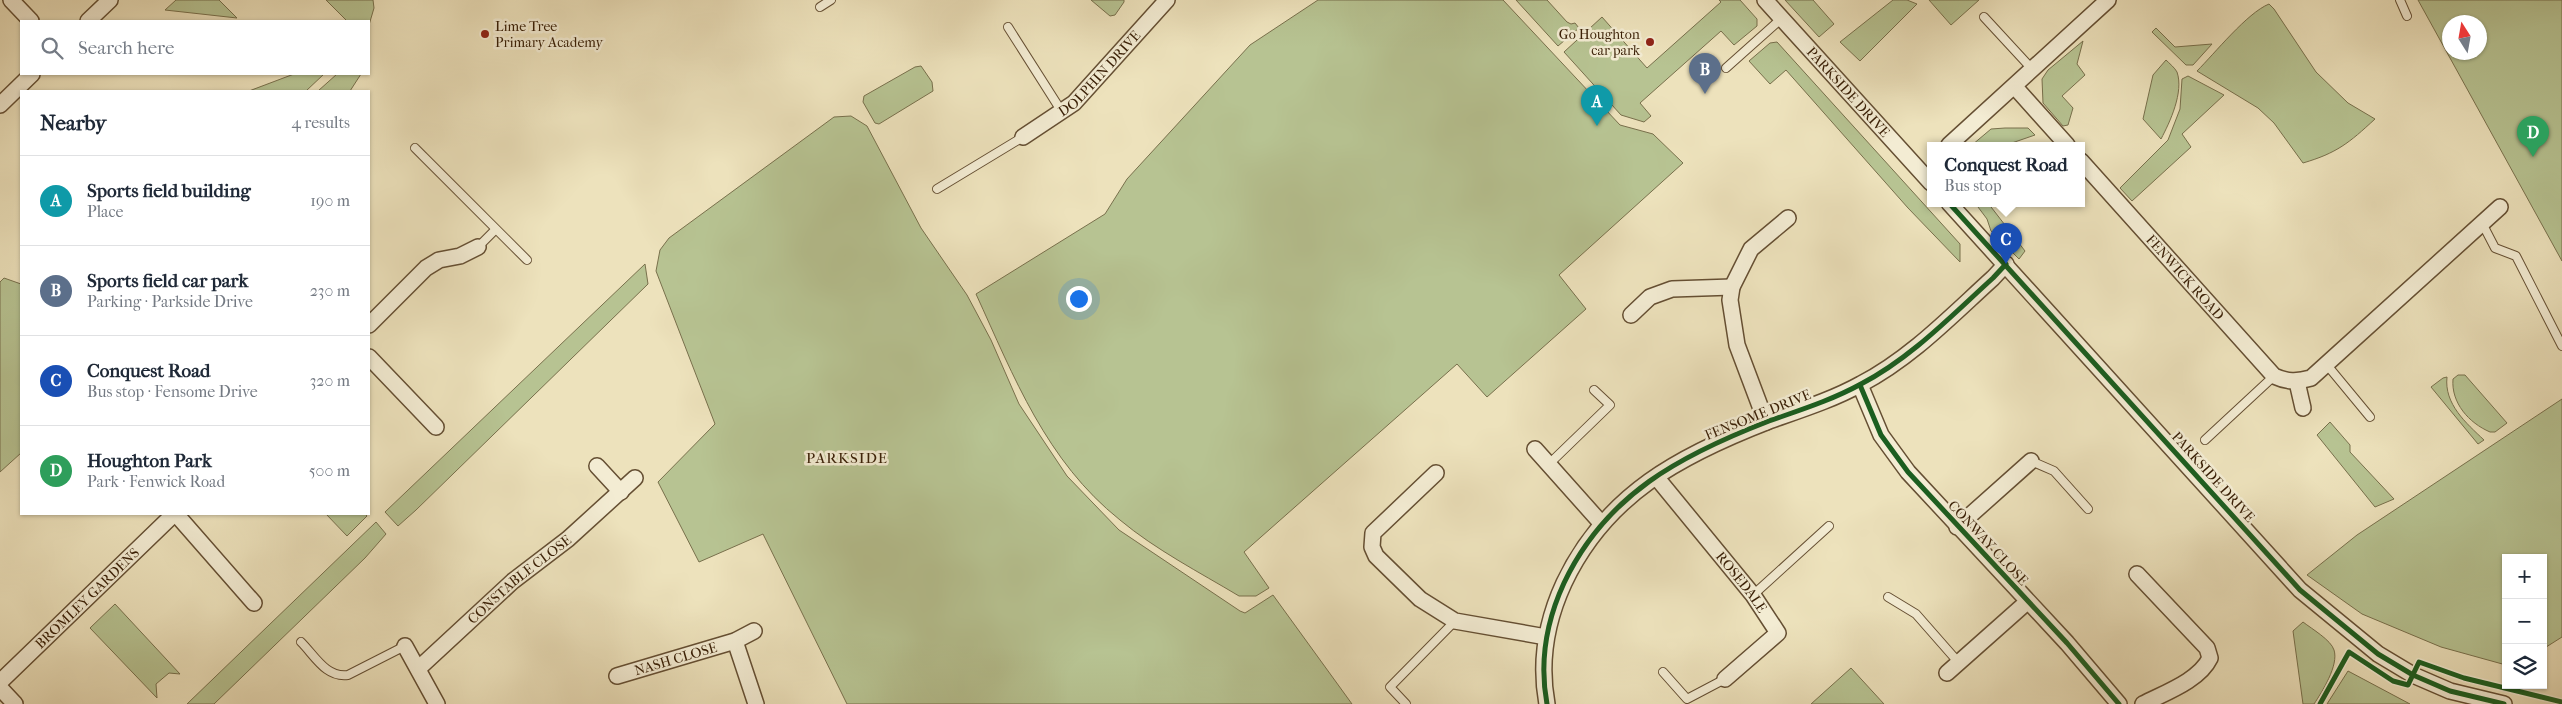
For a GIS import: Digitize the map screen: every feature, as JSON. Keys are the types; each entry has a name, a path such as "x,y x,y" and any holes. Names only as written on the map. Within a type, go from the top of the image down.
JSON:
{"street":[{"path":"10,0 30,20"},
{"path":"89,20 110,0"},
{"name":"DOLPHIN DRIVE","path":"1023,137 1074,103 1167,0"},
{"name":"PARKSIDE DRIVE","path":"1765,0 1925,166"},
{"path":"1952,142 2108,0"},
{"path":"0,105 31,75"},
{"path":"2014,87 2064,142"},
{"name":"FENWICK ROAD","path":"2085,165 2274,376"},
{"name":"PARKSIDE DRIVE","path":"1953,207 2300,590 2378,654 2413,675 2450,691 2504,704"},
{"path":"2274,376 2284,381 2297,382 2311,378 2395,300 2500,208"},
{"path":"1766,422 1733,330 1730,300 1732,287 1751,249 1788,218"},
{"path":"370,324 426,268 439,260 460,256 478,247"},
{"name":"FENSOME DRIVE","path":"1547,704 1543,683 1546,637 1553,608 1573,564 1601,523 1641,488 1688,456 1860,384 1909,354 2006,264"},
{"path":"1631,315 1650,296 1672,289 1732,287"},
{"path":"370,358 436,427"},
{"path":"2297,382 2303,408"},
{"name":"CONWAY CLOSE","path":"1860,384 1881,435 1908,472 2027,602 2073,649 2119,704"},
{"path":"1535,449 1601,523"},
{"name":"CONWAY CLOSE","path":"1958,527 2031,461"},
{"path":"597,466 621,492"},
{"path":"1436,473 1373,533 1372,547 1376,556 1420,599 1456,621 1546,637"},
{"name":"CONSTABLE CLOSE","path":"419,668 513,581 568,539 635,478"},
{"name":"ROSEDALE","path":"1657,478 1753,595 1778,633 1726,679"},
{"name":"BROMLEY GARDENS","path":"0,682 174,515"},
{"name":"BROMLEY GARDENS","path":"176,515 254,602"},
{"path":"2137,574 2207,648 2210,658 2206,665 2181,684 2143,704"},
{"name":"CONWAY CLOSE","path":"1947,673 2027,602"},
{"name":"NASH CLOSE","path":"617,676 735,640 754,630"},
{"path":"735,640 756,704"},
{"path":"405,646 419,668 437,704"},
{"path":"0,688 15,704"}],"lane":[{"path":"820,7 831,0"},
{"path":"2400,0 2407,16"},
{"path":"1984,17 2032,70"},
{"path":"1726,68 1782,18"},
{"path":"1008,26 1062,112"},
{"path":"937,190 1023,137"},
{"path":"416,148 495,230 527,260"},
{"path":"2482,223 2495,248 2516,256 2562,346"},
{"path":"478,247 495,230"},
{"path":"2327,365 2370,417"},
{"path":"2205,440 2274,376"},
{"path":"1549,464 1610,405 1594,390"},
{"path":"2031,461 2054,471 2088,509"},
{"path":"1753,595 1830,526"},
{"path":"1888,597 1916,614 1958,663"},
{"path":"1406,704 1390,687 1456,621"},
{"path":"301,642 330,674 340,676 348,674 405,646"},
{"path":"1663,672 1687,700 1726,679"}],"green space":[{"path":"176,0 219,0 237,18 165,10"},
{"path":"326,0 373,0 374,8 370,22 370,20 346,20"},
{"path":"1091,0 1124,0 1124,2 1115,15 1110,16"},
{"path":"1318,0 1503,0 1620,125 1653,134 1683,163 1559,275 1586,309 1487,397 1457,364 1244,552 1269,588 1256,596 1239,596 1148,541 1094,497 1052,444 1034,416 976,294 1105,214 1127,179 1250,45"},
{"path":"1516,0 1547,0 1567,22 1575,23 1579,28 1558,46"},
{"path":"1719,0 1740,0 1757,19 1757,26 1734,45 1721,31 1640,103 1651,116 1644,122 1621,115 1564,52 1602,17 1647,68 1721,2"},
{"path":"1785,0 1813,0 1834,24 1819,37"},
{"path":"1893,0 1907,0 1917,4 1860,61 1840,42"},
{"path":"1929,0 1979,0 1951,25"},
{"path":"2418,0 2562,0 2562,261 2451,60 2487,60 2487,15 2442,15 2442,44"},
{"path":"2269,4 2316,72 2348,103 2375,119 2358,135 2334,151 2303,163 2274,123 2258,108 2197,71 2241,24"},
{"path":"2156,28 2175,47 2212,44 2193,65 2186,65 2152,32"},
{"path":"2083,41 2077,64 2085,75 2062,96 2073,108 2068,125 2063,126 2043,103 2042,79 2048,70"},
{"path":"1777,42 1960,244 1960,262 1908,208 1786,70 1770,84 1749,61 1770,43"},
{"path":"2166,60 2177,72 2179,89 2172,116 2161,139 2143,119 2153,75"},
{"path":"921,66 932,82 933,91 879,124 875,123 863,102 864,96 915,67"},
{"path":"291,75 323,75 307,90 252,90"},
{"path":"336,75 360,75 351,90 319,90"},
{"path":"2188,76 2224,95 2182,134 2191,147 2132,201 2120,188 2168,140 2180,109 2182,79"},
{"path":"851,116 867,126 921,228 967,295 991,340 1019,404 1067,476 1119,530 1240,611 1245,613 1273,595 1352,704 847,704 763,534 699,562 658,482 715,424 656,271 660,250 669,238 834,117"},
{"path":"2028,128 2035,135 2015,142 1976,142 1991,129"},
{"path":"1978,207 1991,207 2025,251 2019,259 1991,231 1987,219"},
{"path":"645,264 648,284 398,526 385,512"},
{"path":"4,278 20,284 20,454 0,472 0,282"},
{"path":"2458,375 2465,375 2507,423 2495,432 2490,432 2469,418 2458,404 2455,396 2453,379"},
{"path":"2447,377 2449,396 2453,404 2464,420 2484,440 2478,444 2431,387"},
{"path":"2562,399 2562,637 2547,646 2547,554 2502,554 2502,664 2441,647 2362,614 2307,575 2357,535"},
{"path":"2330,422 2350,445 2350,452 2394,499 2375,507 2317,435"},
{"path":"327,515 367,516 347,536"},
{"path":"376,522 386,534 365,558 214,704 187,704"},
{"path":"115,604 180,674 169,673 156,684 157,698 90,628"},
{"path":"2303,622 2329,642 2335,656 2329,678 2314,704 2303,704 2293,631"},
{"path":"1851,668 1884,704 1811,704"},
{"path":"2348,671 2410,704 2327,704"}],"cycle path":[{"path":"1953,207 2300,590 2378,654 2413,675 2450,691 2504,704"},
{"path":"1547,704 1544,657 1549,627 1558,598 1581,552 1601,525 1624,502 1649,481 1706,448 1769,421 1839,395 1879,374 1930,336 2006,264"},
{"path":"1860,385 1881,435 1908,472 2067,643 2119,704"},
{"path":"2320,704 2349,652 2393,681 2408,685 2419,662 2464,678 2562,702"}],"place":[{"name":"Lime Tree Primary Academy","path":"485,34"},
{"name":"Go Houghton car park","path":"1650,42"},
{"name":"Sports field car park","path":"1705,94"},
{"name":"Sports field building","path":"1597,126"},
{"name":"Houghton Park","path":"2533,157"},
{"name":"Conquest Road","path":"2006,264"}],"district":[{"name":"PARKSIDE","path":"847,458"}]}
